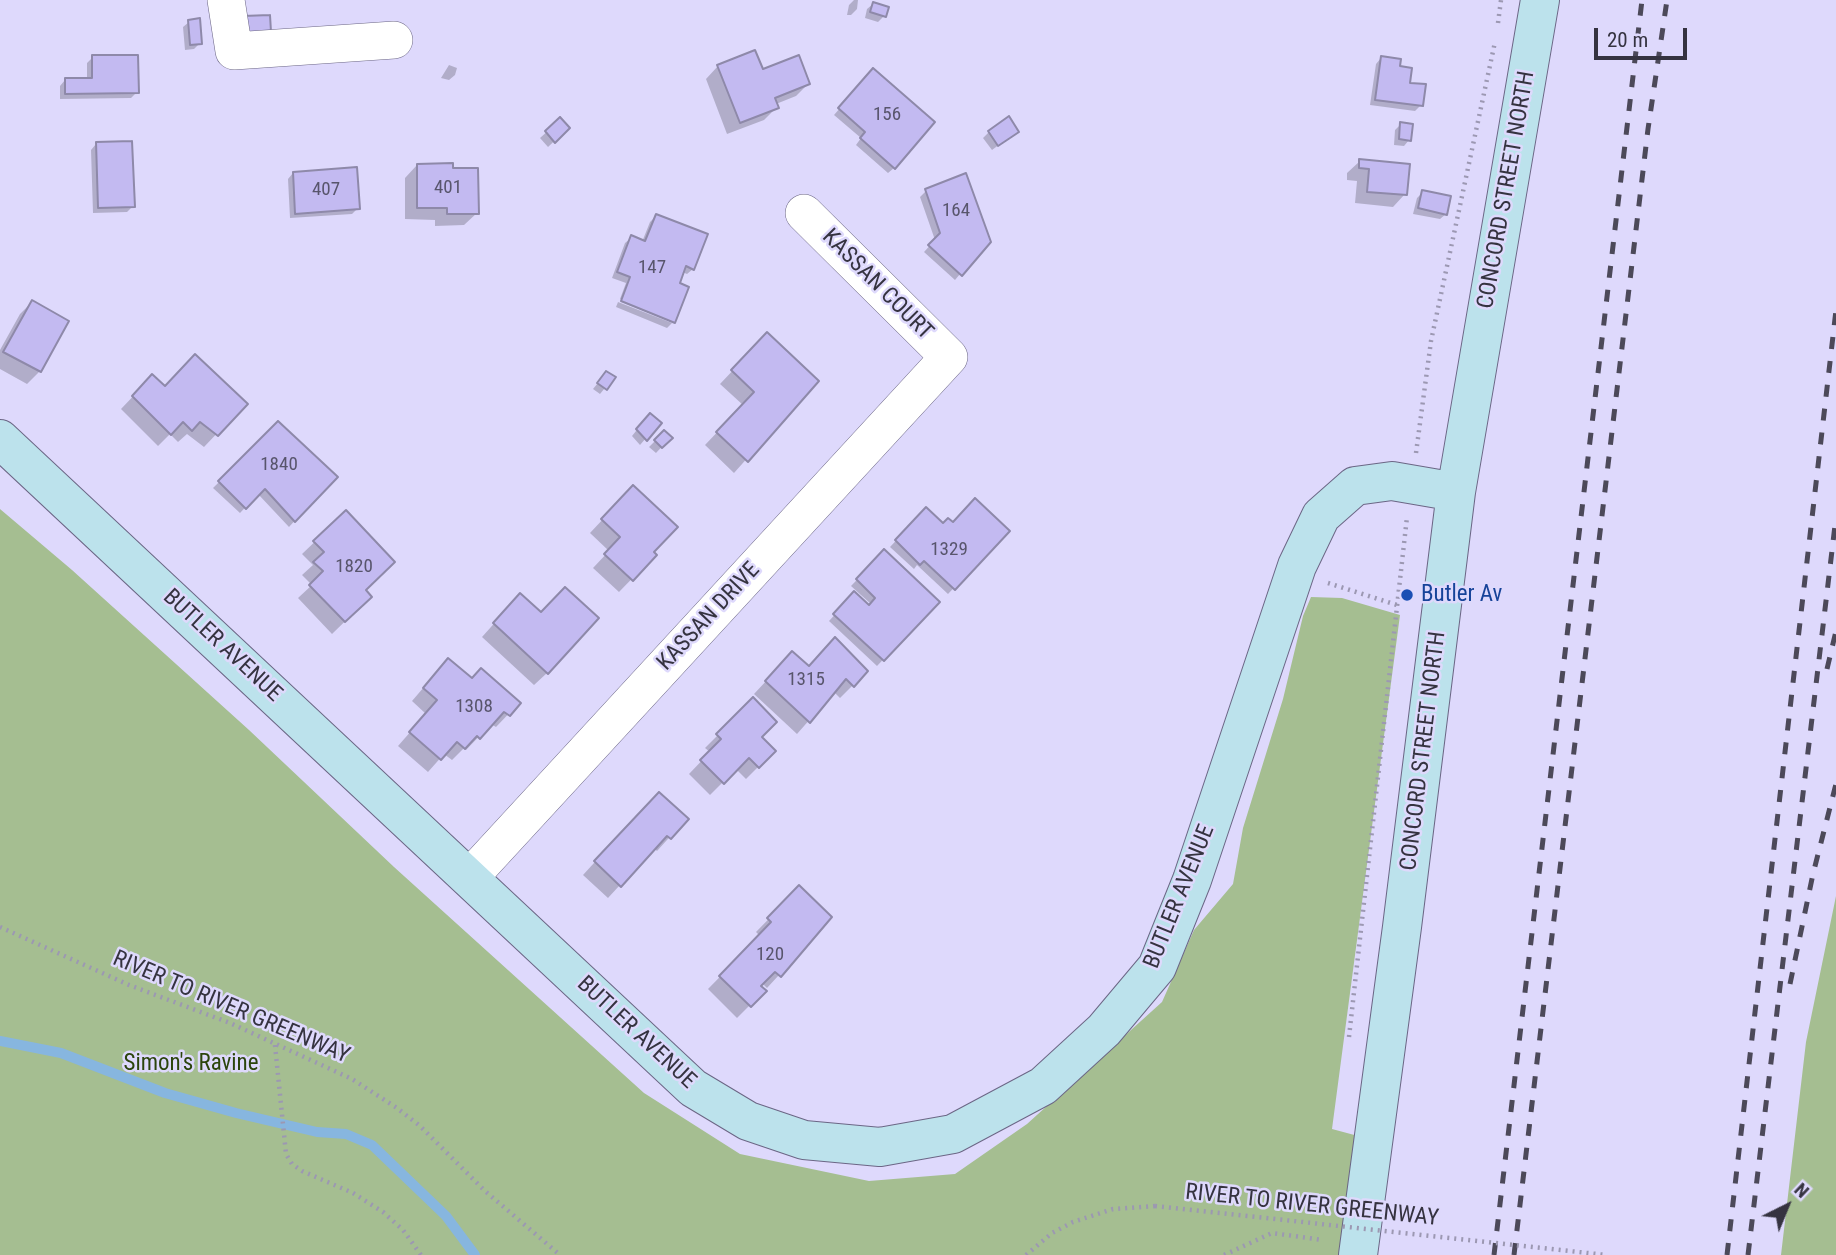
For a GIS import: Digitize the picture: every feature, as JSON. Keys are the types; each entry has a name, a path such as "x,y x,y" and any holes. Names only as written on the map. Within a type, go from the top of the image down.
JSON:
{"street":[{"path":"226,0 234,51 394,40"},
{"name":"CONCORD STREET NORTH","path":"1340,1251 1404,914 1456,492 1540,0"},
{"name":"KASSAN COURT","path":"804,213 949,357"},
{"name":"KASSAN DRIVE","path":"470,877 949,357"},
{"name":"BUTLER AVENUE","path":"0,439 693,1088 748,1121 804,1140 880,1147 953,1134 1043,1086 1104,1030 1157,967 1192,880 1297,566 1321,516 1355,486 1392,481 1456,492"}],"path":[{"path":"1498,25 1501,0"},
{"path":"1348,1049 1397,605 1432,341 1496,37"},
{"path":"1323,582 1397,605"},
{"name":"RIVER TO RIVER GREENWAY","path":"0,927 129,985 179,1002 352,1079 420,1126 485,1191 560,1255"},
{"path":"275,1045 286,1154 292,1164 353,1193 383,1212 403,1230 421,1255"},
{"name":"RIVER TO RIVER GREENWAY","path":"1026,1255 1052,1233 1073,1222 1113,1209 1155,1206 1606,1255"},
{"path":"1324,1240 1328,1218"},
{"path":"1224,1255 1272,1233 1324,1240 1340,1251"}],"green space":[{"name":"Simon's Ravine","path":"0,509 72,570 249,730 394,867 644,1093 740,1154 869,1181 955,1174 1027,1124 1162,1002 1194,930 1233,884 1243,828 1283,699 1303,616 1311,597 1342,598 1400,615 1332,1129 1373,1140 1358,1255 0,1255"},
{"path":"1836,896 1836,1255 1781,1255 1806,1042"}],"building":[{"path":"873,2 889,7 886,17 870,12"},
{"path":"270,15 271,32 244,34 243,16"},
{"path":"200,18 202,44 190,45 188,20"},
{"path":"755,50 763,69 799,55 810,84 775,98 779,108 740,123 717,65"},
{"path":"92,55 138,55 139,93 65,94 65,78 92,78"},
{"path":"1381,56 1401,59 1400,66 1412,68 1410,83 1426,84 1423,106 1375,100"},
{"path":"873,68 935,122 895,169 860,138 865,132 838,108"},
{"path":"1009,116 1019,132 998,146 988,131"},
{"path":"560,117 570,128 555,143 545,131"},
{"path":"1400,122 1413,124 1411,141 1399,139"},
{"path":"132,141 135,207 98,208 96,142"},
{"path":"1359,159 1410,164 1407,195 1367,192 1369,169 1359,168"},
{"path":"453,163 453,168 478,168 479,214 447,214 447,208 417,208 417,164"},
{"path":"357,167 360,209 295,214 293,172"},
{"path":"966,173 991,242 962,276 928,245 940,233 925,189"},
{"path":"1422,190 1451,196 1447,215 1418,208"},
{"path":"656,214 708,234 694,270 686,266 680,283 689,287 675,323 621,301 630,277 617,272 631,235 645,241"},
{"path":"32,300 69,321 41,372 3,352"},
{"path":"767,332 819,381 748,462 716,432 754,392 731,370"},
{"path":"195,354 248,404 218,436 200,422 192,431 183,422 171,435 132,396 152,374 165,386"},
{"path":"606,371 616,377 607,390 597,383"},
{"path":"650,413 662,423 647,441 636,429"},
{"path":"278,421 338,477 295,522 265,489 246,509 218,481"},
{"path":"664,430 673,438 662,448 654,440"},
{"path":"633,485 678,527 654,552 657,555 633,581 604,554 620,537 601,519"},
{"path":"975,498 1010,531 955,590 924,561 920,565 895,540 926,507 943,523 948,518 953,522"},
{"path":"346,510 395,562 366,590 372,597 345,622 309,585 323,571 313,562 324,552 313,541"},
{"path":"884,549 940,602 884,661 833,614 854,591 869,605 875,598 856,579"},
{"path":"565,587 599,618 548,674 493,623 520,593 541,612"},
{"path":"835,637 868,671 854,687 846,679 810,723 765,681 792,651 809,666"},
{"path":"448,658 472,678 481,668 521,703 510,716 504,712 480,739 477,736 465,749 457,742 441,760 409,732 437,700 423,688"},
{"path":"753,697 777,722 762,737 776,751 759,768 749,758 724,784 700,760 721,739 716,734"},
{"path":"659,792 689,819 671,839 667,836 621,887 594,861"},
{"path":"799,885 832,917 781,977 775,972 761,986 767,991 751,1007 719,976 771,922 767,918"}],"waterway":[{"path":"0,1041 61,1053 165,1093 236,1113 317,1132 346,1134 372,1145 446,1216 475,1255"}],"railway":[{"path":"1494,1255 1642,0"},
{"path":"1514,1255 1648,129 1667,0"},
{"path":"1727,1255 1836,310"},
{"path":"1748,1255 1836,517"},
{"path":"1827,669 1836,631"},
{"path":"1790,984 1813,874 1836,784"}],"place":[{"name":"Butler Av","path":"1407,595"}]}
